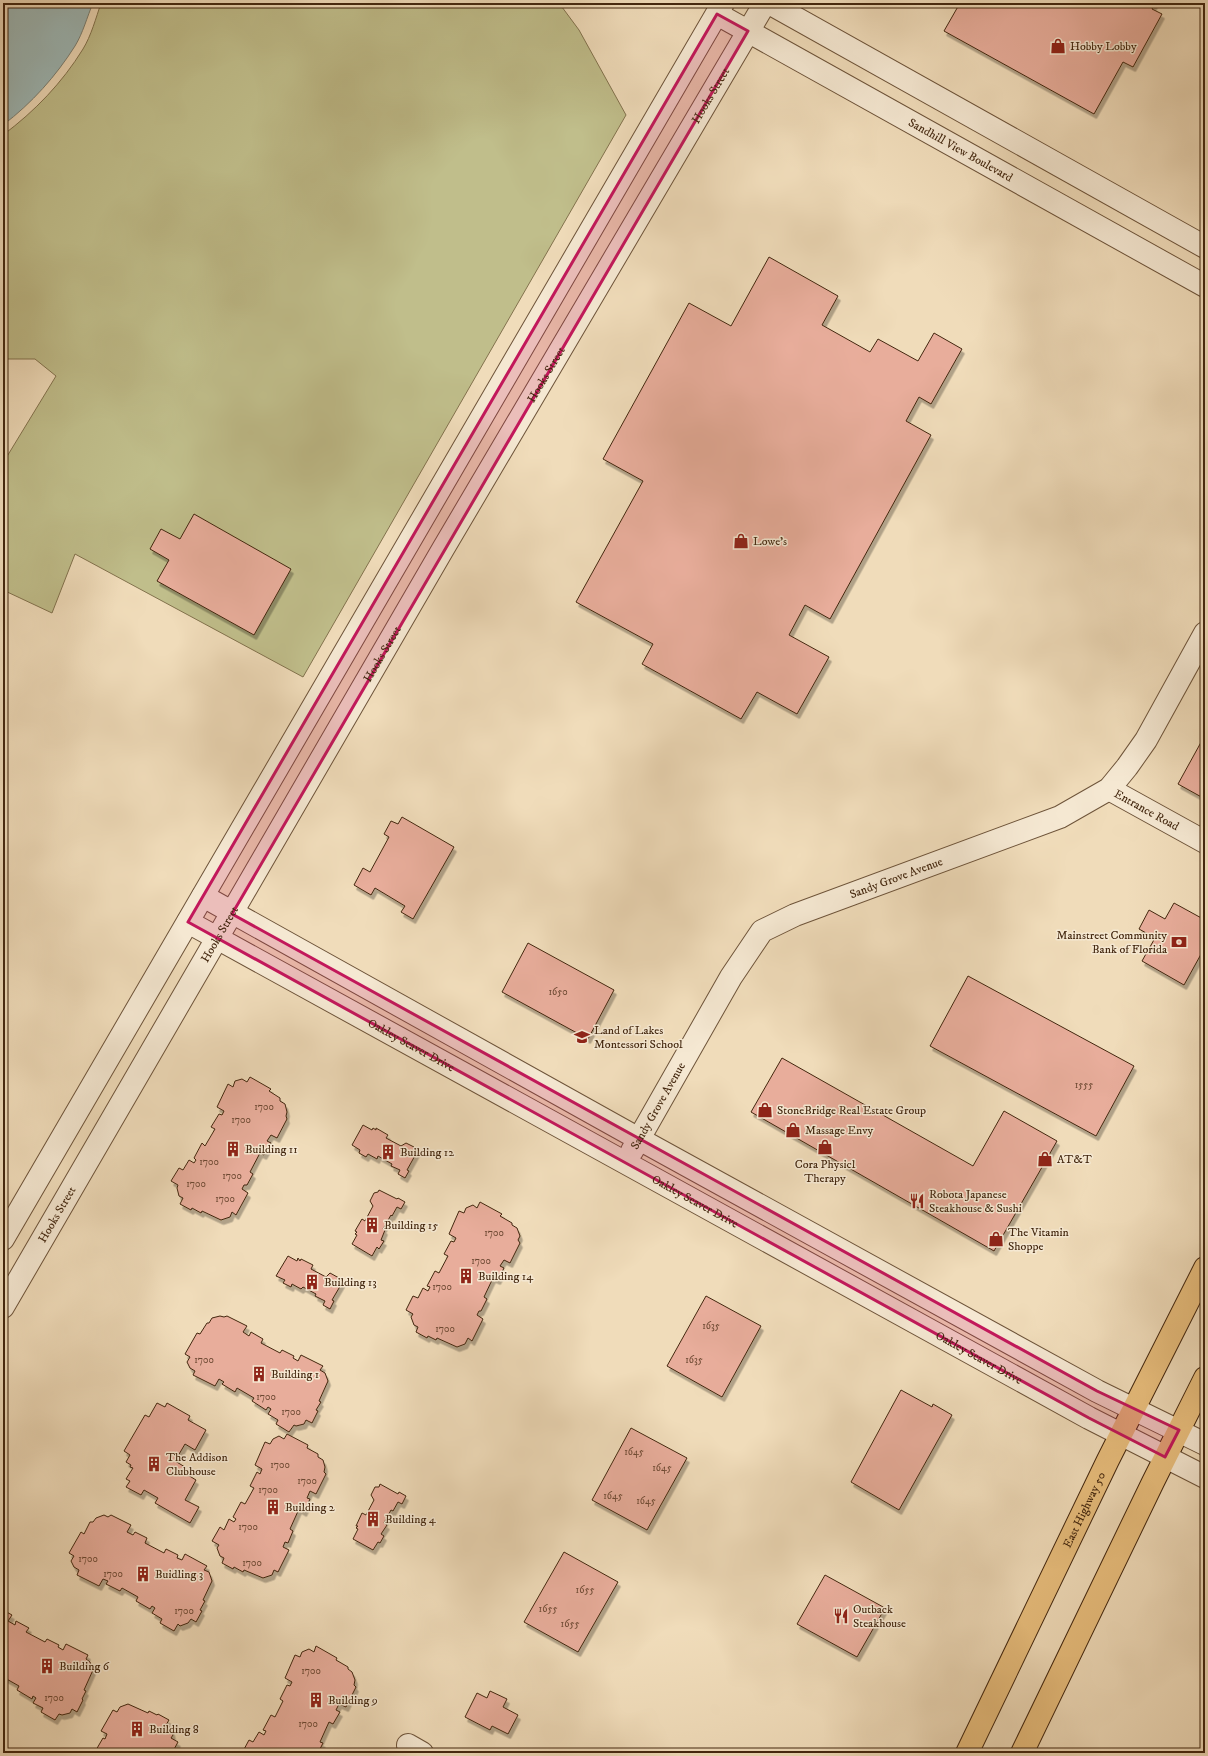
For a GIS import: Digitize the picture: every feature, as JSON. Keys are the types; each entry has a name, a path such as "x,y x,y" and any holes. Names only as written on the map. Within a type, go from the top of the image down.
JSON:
{"highway":[{"name":"East Highway 50","path":"967,1753 1121,1434 1205,1268"},
{"path":"1022,1753 1165,1457 1205,1378"}],"street":[{"name":"Hooks Street","path":"3,1307 443,549 764,3"},
{"path":"769,3 1205,247"},
{"name":"Sandhill View Boulevard","path":"720,8 748,31 1205,286"},
{"path":"3,1239 720,8"},
{"path":"1073,212 1089,182"},
{"path":"414,532 443,549"},
{"name":"Sandy Grove Avenue","path":"625,1163 731,976 762,931 795,915 1060,816 1109,789 1146,740 1205,634"},
{"name":"Entrance Road","path":"1109,789 1205,842"},
{"path":"203,896 232,914 1097,1391 1205,1444"},
{"name":"Oakley Seaver Drive","path":"188,922 1068,1407 1205,1477"},
{"path":"449,1066 463,1041"}],"highlighted area":[{"path":"717,14 748,31 232,914 1097,1391 1179,1430 1165,1457 1089,1418 188,922"}],"shaded area":[{"path":"101,3 559,3 579,30 626,115 303,677 75,554 52,613 3,590 3,463 56,376 35,359 3,359 3,135 15,126 47,96 75,61 86,44"}],"water":[{"path":"3,3 93,3 78,41 60,68 24,108 3,125"}],"building":[{"name":"Hobby Lobby","path":"960,3 1155,3 1152,9 1162,14 1133,67 1123,62 1094,114 944,31"},
{"name":"Lowe's","path":"769,257 838,296 822,325 870,352 878,339 918,361 934,333 962,349 931,404 919,397 906,421 931,435 830,619 805,605 789,635 829,657 797,714 757,692 741,719 642,664 653,644 576,602 643,481 603,459 689,303 731,326"},
{"path":"194,514 291,569 254,635 157,581 169,560 150,549 161,529 180,539"},
{"path":"1205,735 1205,799 1178,784"},
{"path":"402,817 454,847 413,919 401,912 405,906 375,888 371,895 354,885 363,868 370,872 389,837 384,834 391,821 398,824"},
{"name":"Mainstreet Community Bank of Florida","path":"1174,903 1205,920 1205,947 1184,985 1142,961 1155,938 1139,929 1149,910 1165,919"},
{"path":"528,943 614,990 588,1039 502,992"},
{"path":"968,976 1134,1066 1096,1136 930,1046"},
{"path":"782,1058 973,1166 1004,1111 1057,1141 994,1251 751,1112"},
{"name":"Building 11","path":"250,1077 271,1089 269,1091 280,1098 280,1101 285,1104 287,1119 277,1138 271,1135 267,1141 271,1143 264,1155 260,1153 250,1172 253,1174 247,1185 244,1185 242,1189 248,1193 236,1215 232,1212 230,1217 221,1220 202,1211 201,1213 192,1208 191,1210 180,1204 183,1198 179,1196 177,1188 178,1185 171,1181 179,1168 183,1170 189,1160 194,1163 196,1160 194,1158 202,1143 205,1146 215,1129 211,1127 219,1114 222,1115 224,1111 217,1107 228,1084 233,1087 235,1081 242,1079 247,1082"},
{"name":"Building 12","path":"363,1125 372,1130 373,1128 376,1130 376,1128 388,1135 386,1138 401,1146 406,1143 414,1147 415,1151 417,1152 407,1170 409,1171 405,1178 398,1174 400,1170 391,1166 392,1164 378,1156 377,1159 368,1154 366,1157 359,1153 360,1150 352,1145"},
{"name":"Building 15","path":"379,1190 405,1202 401,1209 397,1207 392,1216 391,1215 383,1229 385,1230 381,1240 384,1241 379,1249 377,1247 372,1256 352,1244 357,1235 355,1234 357,1232 355,1231 362,1219 365,1221 373,1206 370,1201 374,1193 378,1192"},
{"name":"Building 14","path":"480,1202 502,1214 500,1216 512,1223 512,1225 517,1228 520,1236 518,1240 520,1243 510,1263 504,1260 500,1266 504,1268 498,1280 493,1278 484,1297 487,1299 481,1311 479,1311 477,1315 483,1319 472,1341 468,1338 465,1344 457,1347 437,1338 436,1340 428,1336 427,1338 416,1332 418,1327 414,1325 411,1317 413,1314 406,1310 413,1296 418,1298 423,1288 428,1291 430,1287 427,1286 435,1271 439,1273 448,1256 444,1254 451,1241 454,1242 456,1238 449,1234 459,1211 464,1213 466,1208 473,1205 477,1208"},
{"name":"Building 13","path":"288,1256 297,1261 298,1258 300,1261 301,1259 313,1265 311,1269 326,1277 330,1273 339,1278 339,1282 342,1283 332,1300 334,1301 330,1309 323,1305 325,1301 315,1296 316,1294 303,1287 301,1289 292,1284 291,1287 283,1283 285,1280 276,1276"},
{"path":"706,1296 761,1326 722,1397 667,1366"},
{"name":"Building 1","path":"227,1316 247,1326 243,1332 249,1336 251,1332 263,1339 261,1343 280,1353 282,1350 294,1356 293,1358 298,1361 301,1355 323,1366 320,1370 325,1373 328,1381 319,1401 321,1402 316,1410 318,1411 312,1423 306,1420 304,1424 294,1425 289,1432 276,1424 278,1420 268,1414 271,1409 268,1407 266,1410 252,1401 254,1398 237,1388 235,1392 222,1384 224,1382 219,1379 215,1386 193,1375 195,1371 190,1368 187,1362 190,1357 185,1354 197,1333 200,1334 212,1318"},
{"path":"901,1390 932,1407 933,1404 952,1415 899,1510 851,1482"},
{"name":"The Addison Clubhouse","path":"157,1403 165,1407 167,1403 190,1416 188,1420 206,1430 195,1450 185,1444 175,1461 185,1467 183,1472 196,1480 185,1500 199,1507 190,1523 155,1503 158,1498 144,1490 141,1495 126,1487 130,1481 126,1479 133,1468 126,1462 130,1455 124,1451 145,1415 149,1417"},
{"path":"631,1428 687,1458 647,1530 592,1500"},
{"name":"Building 2","path":"287,1434 308,1445 307,1448 318,1454 318,1457 323,1460 325,1467 324,1472 326,1474 316,1494 310,1491 307,1498 310,1499 304,1512 299,1509 290,1529 293,1531 288,1543 285,1542 283,1547 289,1550 278,1572 274,1570 272,1575 263,1578 244,1570 243,1572 234,1567 233,1569 222,1563 224,1558 220,1556 217,1548 219,1545 212,1541 220,1527 224,1530 229,1519 234,1522 236,1519 233,1517 241,1502 245,1504 254,1488 250,1486 257,1472 260,1474 262,1469 255,1465 265,1442 270,1444 273,1439 279,1436 284,1439"},
{"name":"Building 4","path":"380,1484 398,1494 399,1492 406,1496 402,1504 398,1502 393,1511 391,1510 384,1523 387,1525 381,1534 384,1536 373,1550 353,1539 358,1529 356,1528 358,1526 356,1526 362,1513 366,1515 374,1500 371,1495 375,1487 379,1487"},
{"name":"Buidling 3","path":"104,1515 108,1517 111,1515 131,1525 127,1532 133,1535 135,1532 147,1538 145,1543 164,1553 166,1549 178,1555 177,1558 182,1560 185,1554 207,1566 204,1570 209,1572 212,1581 203,1600 205,1601 200,1610 202,1611 196,1622 191,1619 188,1623 180,1626 178,1624 174,1631 160,1623 162,1619 152,1613 155,1608 152,1606 150,1609 136,1601 138,1597 122,1588 120,1591 106,1584 108,1581 103,1579 99,1586 77,1575 79,1570 74,1567 71,1561 74,1556 69,1553 81,1532 84,1534 90,1522 93,1522 96,1518"},
{"path":"564,1552 618,1582 578,1652 524,1622"},
{"name":"Outback Steakhouse","path":"825,1575 885,1608 857,1657 797,1624"},
{"name":"Building 6","path":"3,1610 12,1615 8,1621 15,1625 16,1621 29,1628 26,1632 45,1642 47,1639 59,1645 58,1647 63,1650 66,1644 88,1655 86,1659 90,1662 93,1670 84,1690 86,1691 82,1699 83,1700 77,1712 72,1709 70,1713 62,1715 59,1714 55,1720 41,1712 43,1708 33,1703 36,1698 33,1696 32,1699 17,1690 19,1686 3,1677"},
{"name":"Building 9","path":"316,1646 337,1658 336,1660 348,1667 348,1669 352,1672 355,1680 354,1685 356,1687 346,1707 339,1704 336,1710 340,1712 333,1724 329,1722 320,1742 323,1743 318,1753 242,1753 249,1740 253,1742 259,1732 264,1735 266,1731 263,1730 271,1715 275,1717 283,1701 280,1699 287,1685 290,1686 292,1682 285,1678 295,1655 300,1657 302,1652 309,1649 314,1652"},
{"path":"490,1691 507,1699 503,1707 518,1715 508,1734 492,1726 490,1730 465,1717 477,1693 487,1698"},
{"name":"Building 8","path":"128,1704 148,1713 149,1711 157,1715 158,1714 169,1720 166,1725 171,1728 173,1735 171,1738 178,1742 172,1753 99,1753 96,1750 103,1738 105,1739 107,1734 101,1731 113,1710 117,1712 120,1707"}],"place":[{"name":"Hobby Lobby","path":"1058,46"},
{"name":"Lowe's","path":"741,541"},
{"name":"Mainstreet Community Bank of Florida","path":"1179,942"},
{"name":"Land of Lakes Montessori School","path":"582,1037"},
{"name":"StoneBridge Real Estate Group","path":"765,1110"},
{"name":"Massage Envy","path":"793,1130"},
{"name":"Cora Physicl Therapy","path":"825,1147"},
{"name":"Building 11","path":"233,1149"},
{"name":"Building 12","path":"388,1152"},
{"name":"AT&T","path":"1045,1159"},
{"name":"Robota Japanese Steakhouse & Sushi","path":"917,1201"},
{"name":"Building 15","path":"372,1225"},
{"name":"The Vitamin Shoppe","path":"996,1239"},
{"name":"Building 14","path":"466,1276"},
{"name":"Building 13","path":"312,1282"},
{"name":"Building 1","path":"259,1374"},
{"name":"The Addison Clubhouse","path":"154,1464"},
{"name":"Building 2","path":"273,1507"},
{"name":"Building 4","path":"373,1519"},
{"name":"Buidling 3","path":"143,1574"},
{"name":"Outback Steakhouse","path":"841,1616"},
{"name":"Building 6","path":"47,1666"},
{"name":"Building 9","path":"316,1700"},
{"name":"Building 8","path":"137,1729"}]}
